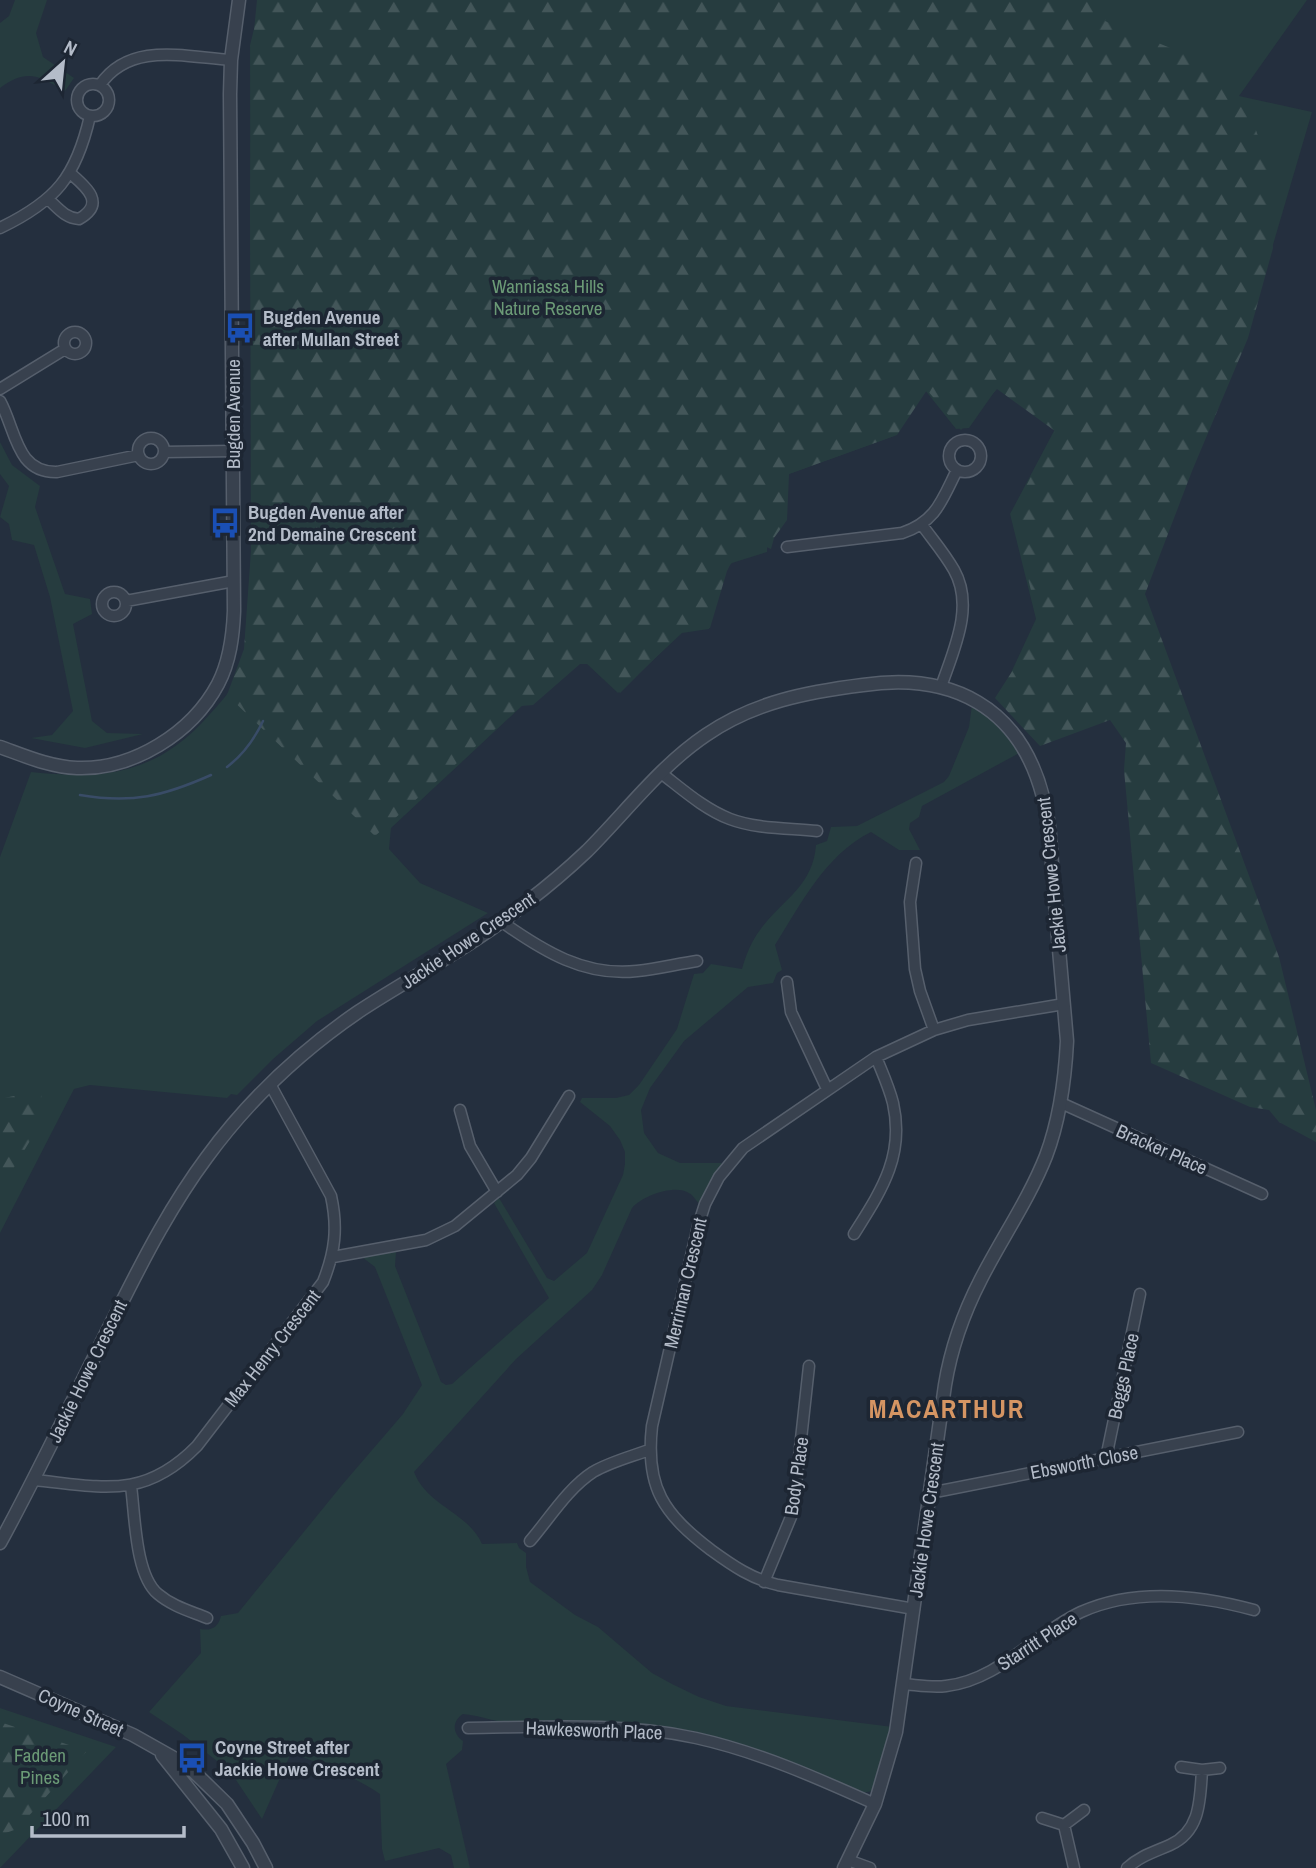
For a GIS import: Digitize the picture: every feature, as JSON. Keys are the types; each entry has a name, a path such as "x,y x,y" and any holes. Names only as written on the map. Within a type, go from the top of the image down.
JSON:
{"street":[{"name":"Bugden Avenue","path":"0,747 42,759 77,762 146,751 177,732 196,715 218,684 227,660 233,636 234,581 231,60 239,0"},
{"path":"100,85 116,67 142,55 231,60"},
{"path":"86,85 100,85 105,89 110,102 103,113 90,116 79,109 78,95 86,85"},
{"path":"0,228 25,216 48,199 70,173 83,145 90,116"},
{"path":"48,199 65,215 73,218 79,219 89,211 92,194 70,173"},
{"path":"0,389 65,349"},
{"path":"0,401 27,463 36,470 57,472 139,455"},
{"path":"150,439 160,442 164,452 160,460 152,464 144,462 139,455 141,444 150,439"},
{"path":"164,452 233,451"},
{"path":"787,547 902,533 922,525 937,509 957,470"},
{"path":"922,525 954,570 963,603 959,631 941,687"},
{"path":"126,601 234,581"},
{"name":"Jackie Howe Crescent","path":"0,1543 154,1239 179,1197 222,1138 270,1084 321,1039 358,1013 502,922 587,851 661,773 707,734 758,708 788,697 886,681 909,681 941,687 975,700 994,714 1019,741 1037,775 1047,813 1067,1041 1061,1103 1045,1158 980,1281 953,1348 945,1385 896,1732 875,1804 846,1864"},
{"name":"Bugden Avenue","path":"0,741 42,759"},
{"path":"661,773 710,810 727,818 756,825 817,831"},
{"path":"916,863 910,902 915,969 934,1030"},
{"path":"502,922 559,958 596,970 635,971 697,961"},
{"path":"787,982 791,1012 827,1089"},
{"name":"Merriman Crescent","path":"914,1609 764,1582 740,1571 676,1521 664,1504 655,1484 649,1450 652,1426 698,1226 709,1194 721,1173 743,1148 876,1056 934,1030 968,1020 1064,1004"},
{"path":"854,1234 886,1180 896,1139 892,1100 876,1056"},
{"name":"Max Henry Crescent","path":"34,1480 102,1487 131,1486 166,1473 183,1461 197,1446 323,1282 333,1257 336,1236 331,1196 270,1084"},
{"path":"333,1257 406,1245 436,1236 455,1226 497,1192 531,1158 569,1096"},
{"name":"Bracker Place","path":"1061,1103 1262,1194"},
{"path":"460,1110 470,1146 497,1192"},
{"name":"Beggs Place","path":"1106,1458 1140,1294"},
{"name":"Body Place","path":"764,1582 793,1512 809,1366"},
{"name":"Ebsworth Close","path":"930,1493 1238,1432"},
{"path":"530,1541 578,1484 591,1474 649,1450"},
{"path":"131,1486 142,1566 148,1584 170,1603 207,1618"},
{"name":"Starritt Place","path":"903,1684 939,1687 967,1682 986,1674 1070,1618 1116,1600 1140,1597 1217,1600 1254,1610"},
{"name":"Coyne Street","path":"0,1677 133,1735 159,1752 184,1763 216,1791 238,1818 266,1868"},
{"name":"Hawkesworth Place","path":"468,1728 596,1726 647,1730 696,1738 745,1750 792,1767 875,1804"},
{"name":"Coyne Street","path":"159,1752 222,1829 243,1868"},
{"path":"1181,1766 1202,1770 1220,1768"},
{"path":"1127,1868 1147,1854 1173,1844 1184,1836 1199,1811 1202,1770"},
{"path":"1064,1825 1084,1810"},
{"path":"1042,1818 1064,1825"},
{"path":"1064,1825 1074,1868"},
{"path":"846,1864 870,1868"}],"green space":[{"path":"15,0 47,0 36,33 43,57 74,78 65,91 33,76 18,78 0,88 0,23 9,16"},
{"name":"Wanniassa Hills Nature Reserve","path":"257,0 1116,0 1105,21 1197,59 1247,105 1268,164 1273,248 1248,338 1192,471 1145,594 1279,957 1316,1110 1316,1142 1279,1122 1269,1110 1250,1107 1151,1063 1124,770 1126,743 1110,720 1040,746 995,698 1024,653 1038,619 1012,513 1055,431 997,389 961,430 927,390 897,435 789,474 787,520 774,538 771,549 744,537 727,571 710,628 684,629 620,693 588,657 533,705 521,706 375,836 227,695 244,649 252,537 250,208 252,51"},
{"name":"Wanniassa Hills Nature Reserve","path":"261,0 1307,0 1239,96 1312,112 1253,313 1002,692 1036,619 1010,514 1055,429 997,388 969,428 956,429 925,390 894,436 786,475 767,539 767,552 732,563 722,572 709,629 682,633 618,693 587,664 567,664 391,828 389,849 420,883 488,913 317,1021 237,1095 231,1094 227,1098 90,1085 74,1089 0,1233 0,857 31,772 83,775 106,773 150,761 190,734 215,709 237,680 246,656 251,624 250,45"},
{"path":"0,442 12,465 40,486 35,507 65,594 90,599 92,614 73,624 92,721 107,733 143,734 85,748 31,738 52,735 73,711 50,597 34,545 12,540 9,524 0,517 9,486 0,474"},
{"path":"972,705 1001,727 1021,752 922,806 919,817 910,823 909,829 920,850 899,850 871,832 840,854 815,882 775,945 782,970 777,973 773,983 748,987 684,1041 650,1088 641,1110 644,1133 658,1153 680,1163 722,1163 699,1203 689,1193 674,1190 643,1199 632,1208 602,1275 592,1290 516,1359 414,1472 428,1493 468,1524 482,1544 517,1543 526,1553 530,1582 575,1615 598,1627 652,1673 672,1684 726,1706 893,1727 876,1787 872,1791 862,1793 753,1750 668,1728 607,1722 510,1723 463,1714 455,1727 463,1741 462,1750 446,1764 470,1868 454,1868 451,1855 439,1848 385,1861 380,1794 348,1776 291,1753 262,1819 230,1771 149,1712 201,1653 200,1629 214,1628 221,1616 238,1613 403,1414 422,1385 375,1267 362,1257 396,1252 395,1266 441,1382 446,1385 452,1384 549,1298 494,1203 499,1198 547,1278 554,1281 587,1253 623,1175 625,1152 610,1126 580,1102 582,1098 616,1098 629,1095 639,1085 677,1029 694,974 703,973 711,964 742,969 757,935 803,882 814,859 816,845 827,841 831,827 857,826 944,782 969,727"},
{"path":"41,1090 43,1119 0,1191 0,1099"},
{"name":"Fadden Pines","path":"0,1708 116,1747 0,1868"},
{"path":"0,1722 87,1751 17,1829 0,1835"}],"waterway":[{"path":"227,767 248,746 263,721"},
{"path":"80,795 116,799 147,796 163,793 211,775"}],"place":[{"name":"Bugden Avenue after Mullan Street","path":"240,328"},
{"name":"Bugden Avenue after 2nd Demaine Crescent","path":"225,523"},
{"name":"Coyne Street after Jackie Howe Crescent","path":"192,1758"}],"district":[{"name":"MACARTHUR","path":"947,1408"}]}
